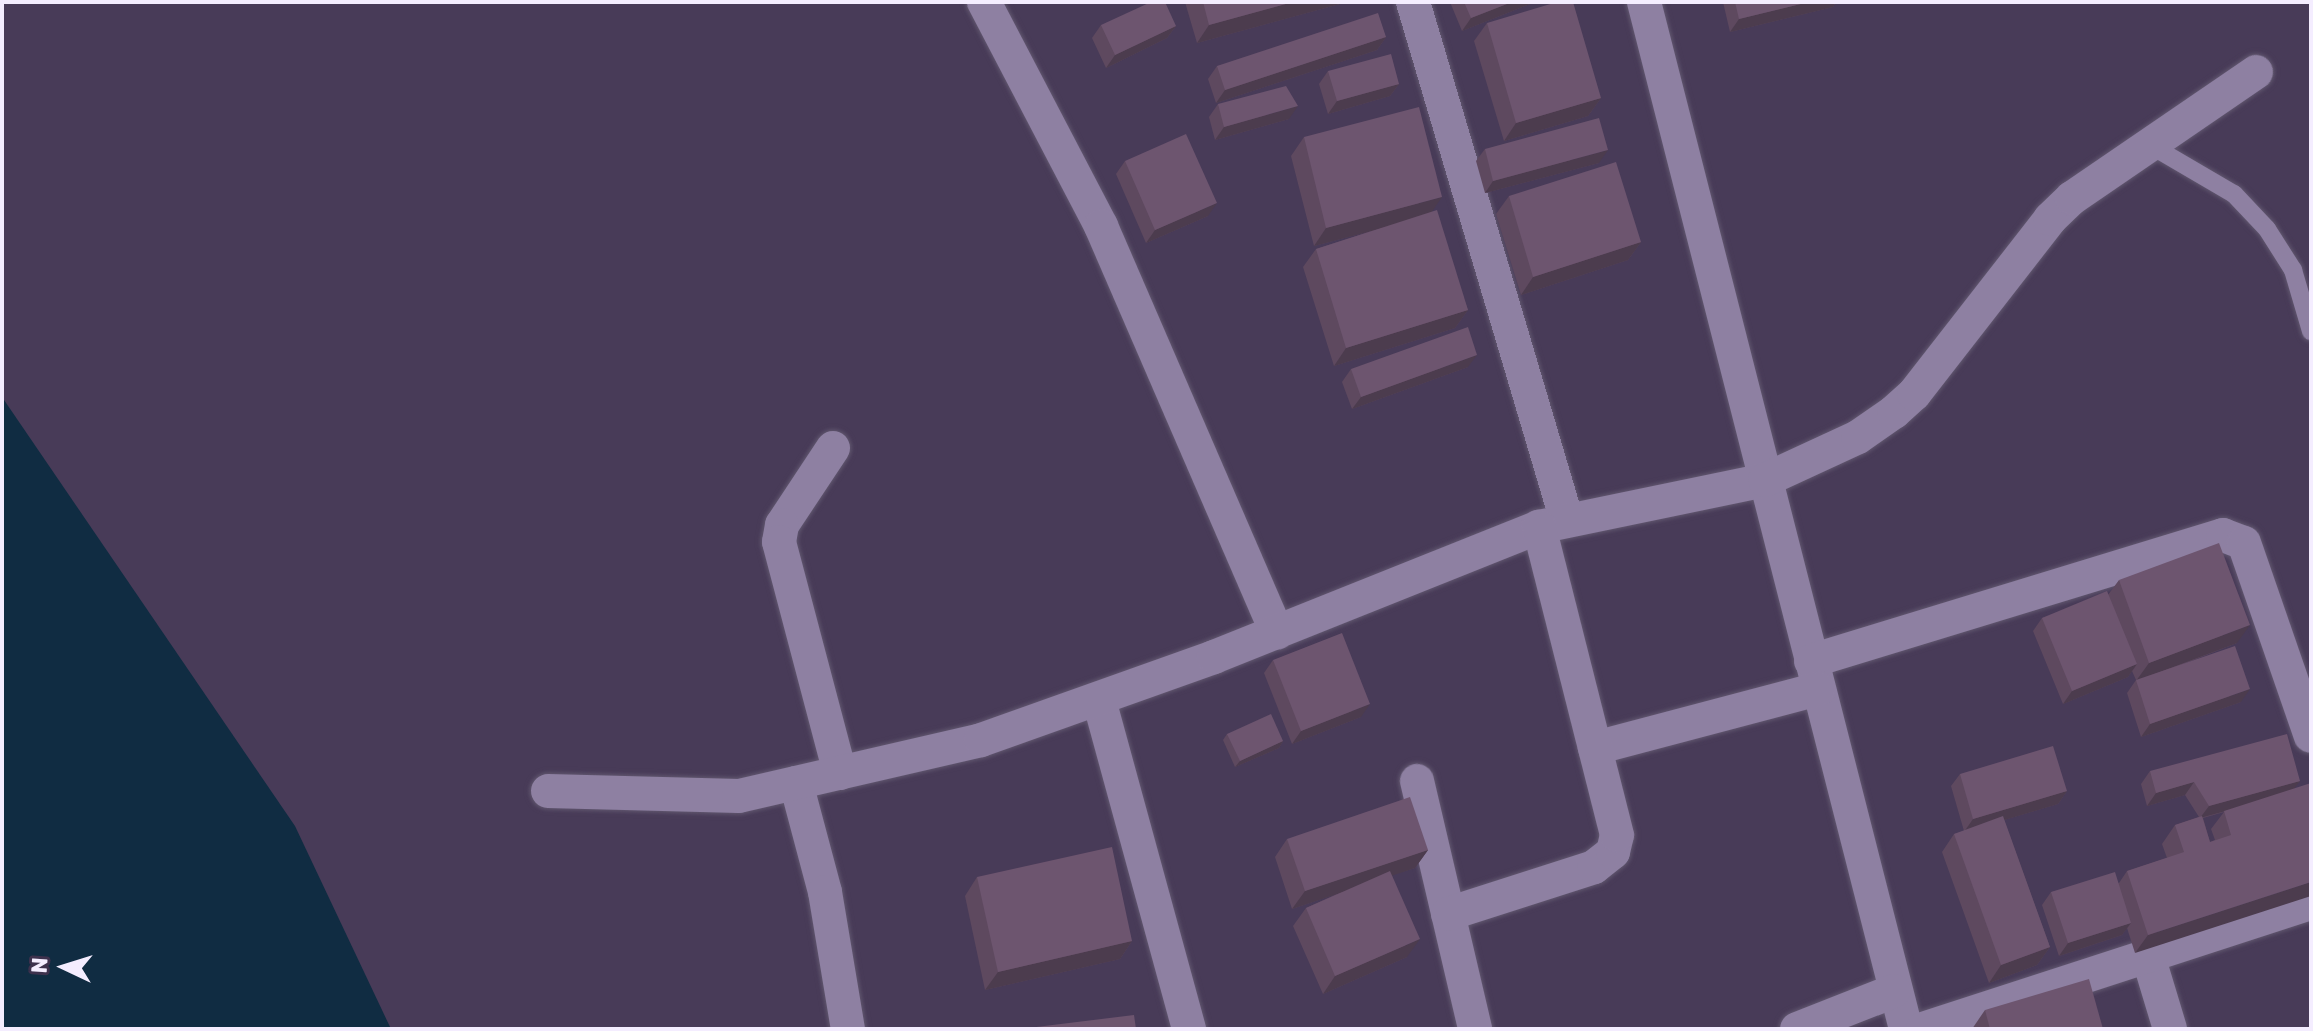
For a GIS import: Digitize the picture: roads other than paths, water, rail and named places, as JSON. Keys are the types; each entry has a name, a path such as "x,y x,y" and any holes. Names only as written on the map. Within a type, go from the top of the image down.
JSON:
{"street":[{"path":"984,2 1101,226 1277,633"},
{"path":"1413,2 1553,524 1595,748 1617,835 1613,852 1594,867 1448,914"},
{"path":"1644,2 1906,1029"},
{"path":"548,791 739,796 981,740 1099,700 1277,633 1553,524 1765,480 1858,437 1894,412 1914,394 2050,219 2256,72"},
{"path":"833,448 782,525 779,542 840,773"},
{"path":"1595,748 2223,535 2244,543 2311,736"},
{"path":"1099,700 1189,1029"},
{"path":"1417,781 1475,1029"},
{"path":"796,783 825,892 848,1029"},
{"path":"1923,1029 2311,903"},
{"path":"2148,956 2170,1029"},
{"path":"1797,1029 1894,991"}],"lane":[{"path":"2150,145 2234,194 2267,229 2293,270 2311,331"}],"water":[{"path":"2,397 295,826 391,1029 2,1029"}]}
